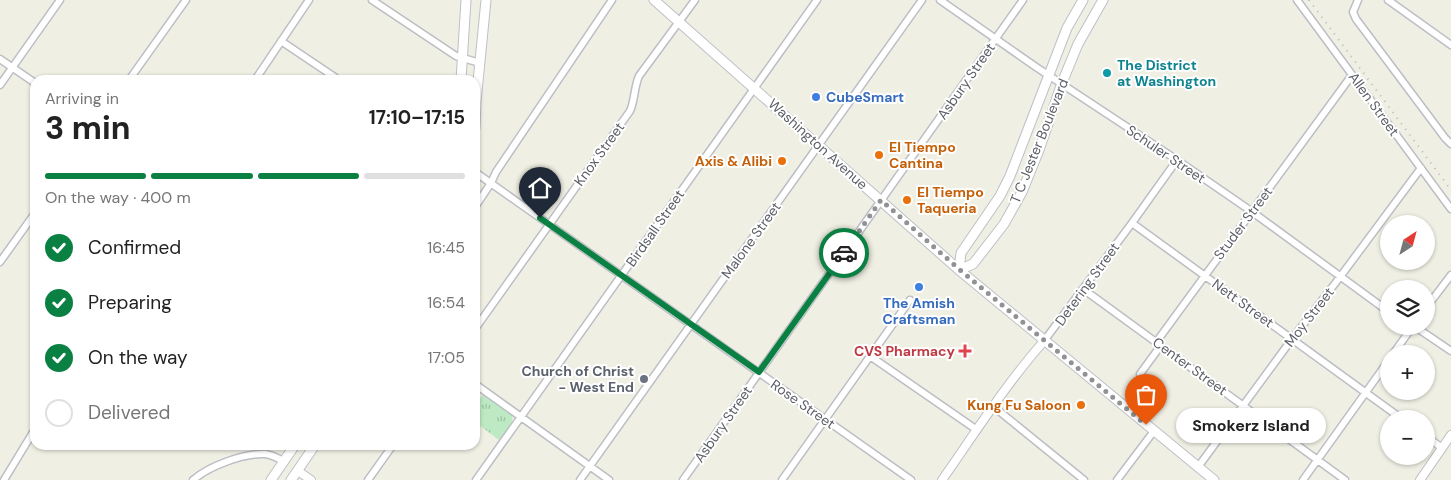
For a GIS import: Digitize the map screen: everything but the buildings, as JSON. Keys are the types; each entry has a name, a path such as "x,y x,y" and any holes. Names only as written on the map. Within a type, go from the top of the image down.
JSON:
{"main road":[{"path":"461,75 466,0"},
{"path":"479,75 486,0"},
{"name":"Washington Avenue","path":"654,0 960,270 1214,480"},
{"name":"T C Jester Boulevard","path":"1083,0 1067,28 1010,176 1000,196 961,253 960,270 973,264 1004,224 1039,150 1062,83 1078,44 1103,0"},
{"path":"1010,176 1025,183"},
{"path":"271,480 292,450"},
{"path":"291,480 312,450"},
{"path":"284,461 298,471"}],"street":[{"path":"0,85 60,0"},
{"path":"133,75 186,0"},
{"path":"258,75 309,0"},
{"path":"372,0 453,54 480,63"},
{"path":"480,200 496,172 612,0"},
{"name":"Knox Street","path":"480,323 548,224 630,111 639,76 695,0"},
{"name":"Birdsall Street","path":"476,480 817,0"},
{"name":"Malone Street","path":"580,480 922,0"},
{"name":"Schuler Street","path":"940,0 1251,211 1380,306"},
{"name":"Asbury Street","path":"682,480 1023,0"},
{"name":"Allen Street","path":"1297,0 1451,209"},
{"path":"1358,0 1353,12 1356,19 1451,144"},
{"path":"1388,0 1451,45"},
{"path":"281,41 332,75"},
{"path":"0,59 30,80"},
{"name":"Studer Street","path":"1140,374 1159,348 1160,338 1352,75"},
{"name":"Detering Street","path":"942,480 976,430 1083,289 1177,160"},
{"name":"Moy Street","path":"1198,467 1421,168"},
{"name":"Rose Street","path":"480,175 911,480"},
{"path":"0,262 30,219"},
{"name":"Nett Street","path":"1132,223 1390,410"},
{"path":"1435,296 1451,275"},
{"name":"Center Street","path":"1083,289 1344,480"},
{"path":"782,480 910,300"},
{"path":"1427,335 1451,351"},
{"path":"870,356 976,430"},
{"path":"1303,480 1380,373"},
{"path":"480,388 609,480"},
{"path":"994,407 1084,480"},
{"path":"1117,480 1154,431"},
{"path":"1420,480 1451,435"},
{"path":"4,480 30,438"},
{"path":"1435,443 1442,448"},
{"path":"368,480 389,450"},
{"path":"193,480 209,469 227,461 247,456 266,454 284,461"},
{"path":"298,471 311,480"}],"green space":[{"path":"484,393 512,414 511,424 499,440 480,426 480,399"}],"railway":[{"path":"1309,0 1451,190"}],"way so far":[{"path":"844,253 881,200 1040,338 1146,425"}],"place":[{"name":"The District at Washington","path":"1107,73"},
{"name":"CubeSmart","path":"816,97"},
{"name":"El Tiempo Cantina","path":"879,155"},
{"name":"Axis & Alibi","path":"782,161"},
{"name":"El Tiempo Taqueria","path":"907,200"},
{"name":"The Amish Craftsman","path":"919,287"},
{"name":"CVS Pharmacy","path":"965,351"},
{"name":"Church of Christ - West End","path":"644,379"},
{"name":"Kung Fu Saloon","path":"1081,405"},
{"name":"Smokerz Island","path":"1146,425"}],"route":[{"path":"540,218 759,372 844,253"}]}
